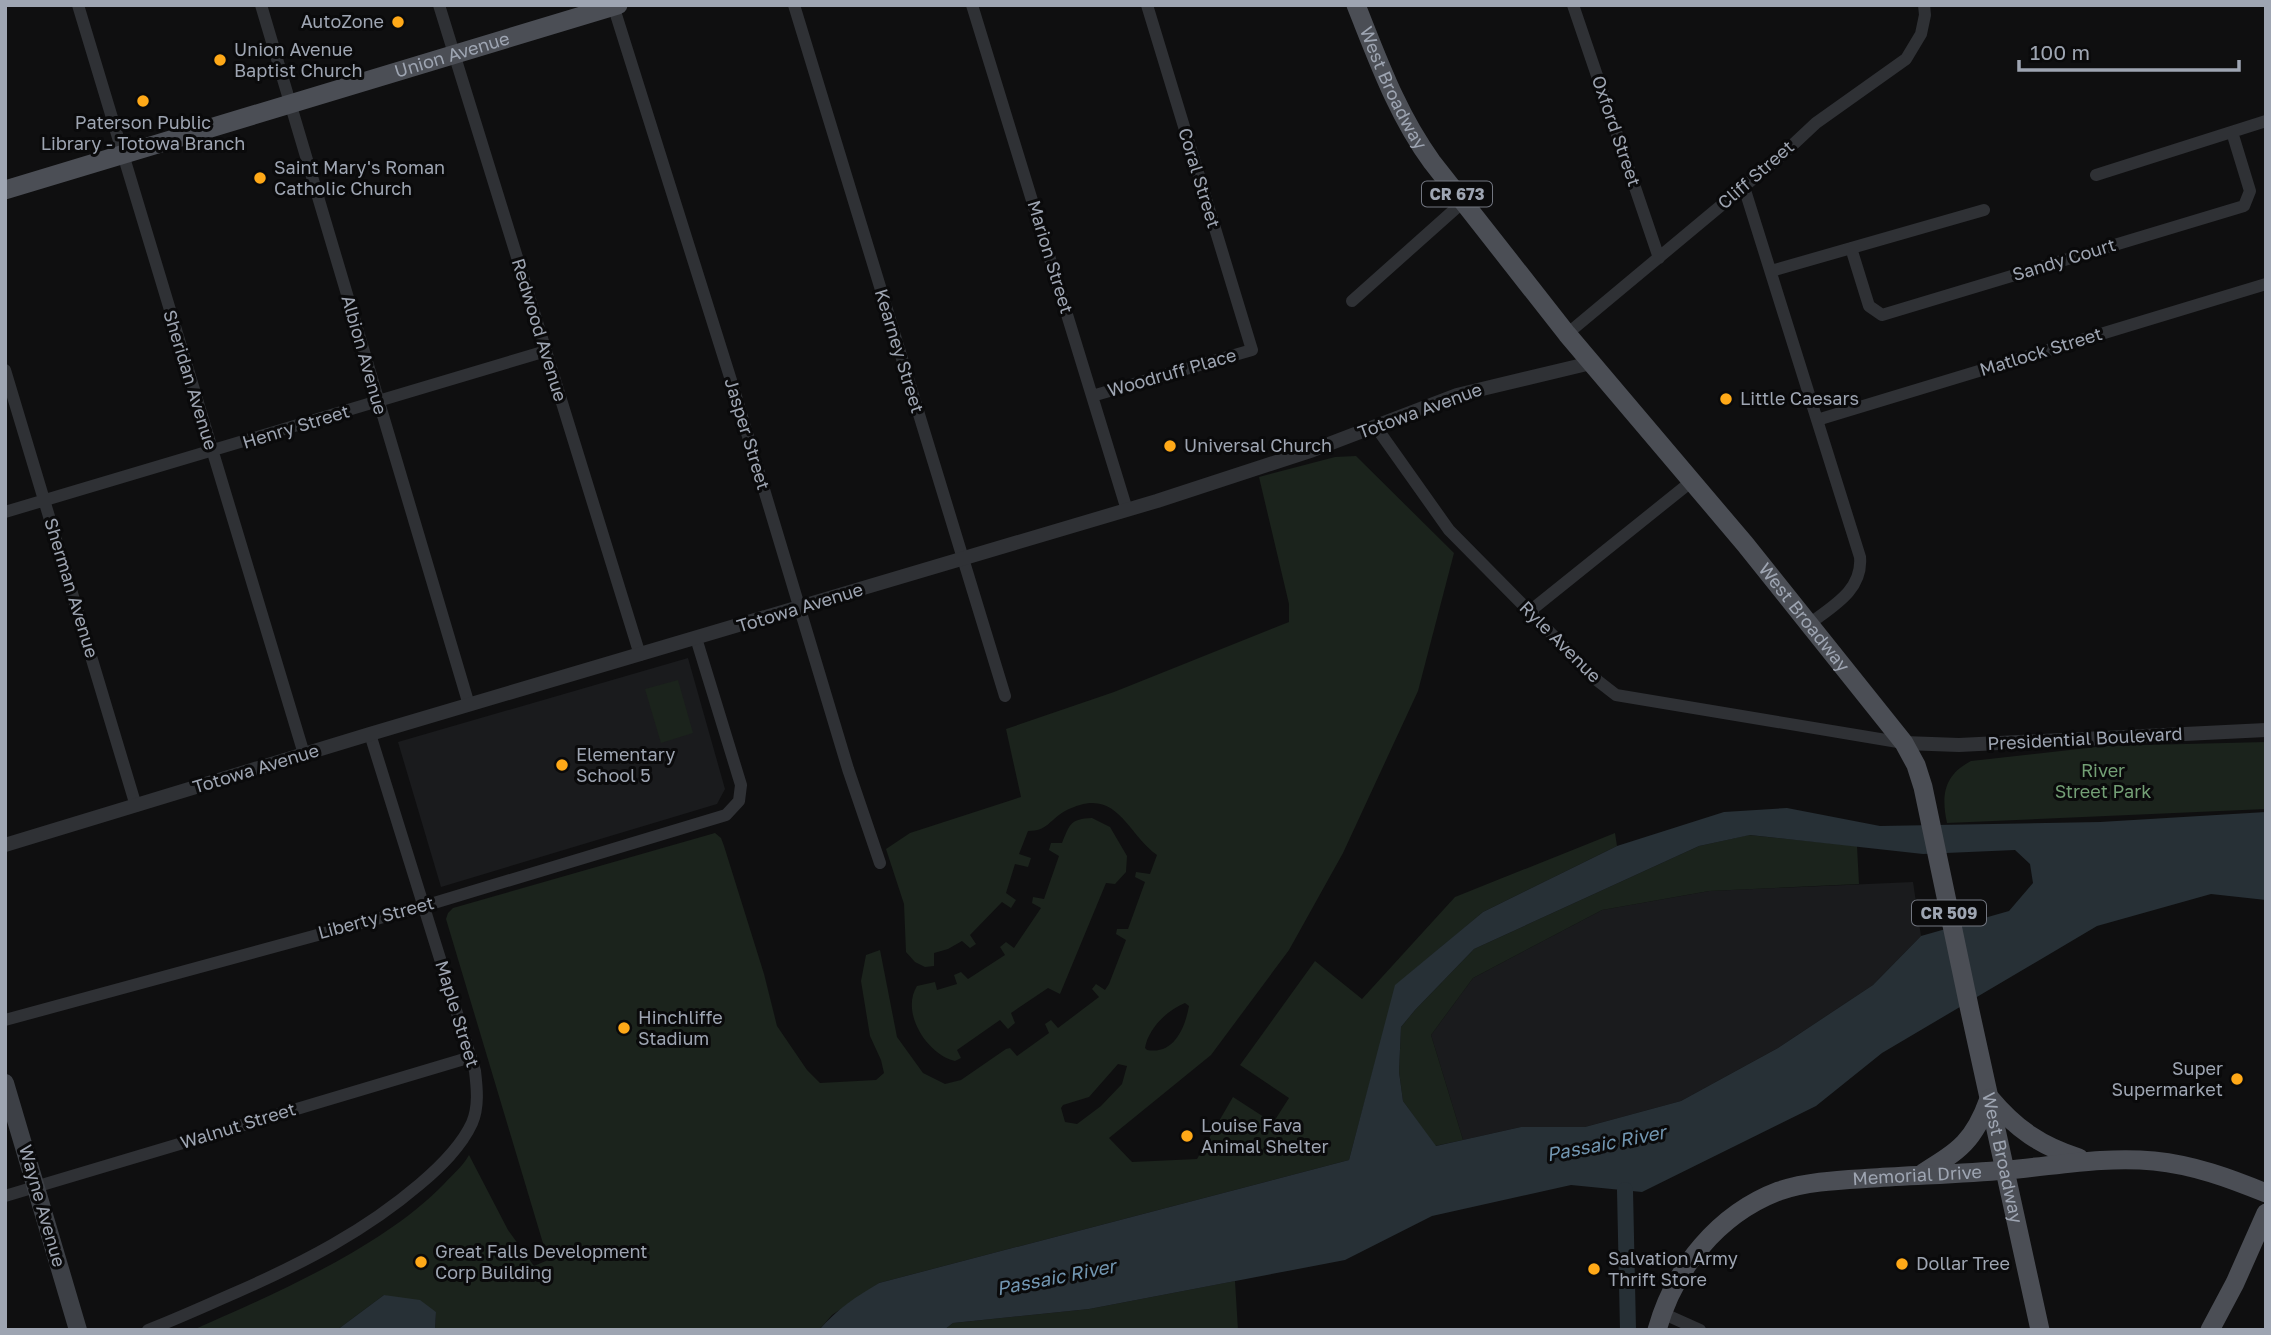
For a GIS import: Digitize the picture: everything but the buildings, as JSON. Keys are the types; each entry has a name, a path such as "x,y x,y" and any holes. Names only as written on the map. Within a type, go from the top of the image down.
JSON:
{"main road":[{"name":"West Broadway","path":"1356,5 1389,89 1415,139 1567,334 1809,624 1904,743 1916,765 2040,1330"},
{"name":"Union Avenue","path":"5,190 615,6"},
{"name":"Wayne Avenue","path":"5,1083 78,1330"},
{"path":"1990,1098 2003,1114 2037,1141 2087,1161"},
{"path":"1921,1175 1964,1146 1983,1118 1990,1098"},
{"name":"Memorial Drive","path":"1659,1322 1679,1276 1700,1246 1727,1220 1760,1200 1786,1189 1827,1181 2006,1170 2087,1161 2151,1161 2206,1170 2266,1193"},
{"path":"2210,1330 2235,1283 2266,1213"}],"street":[{"name":"Sheridan Avenue","path":"78,5 304,754"},
{"name":"Albion Avenue","path":"261,5 469,705"},
{"name":"Redwood Avenue","path":"439,5 640,655"},
{"name":"Kearney Street","path":"794,5 1005,696"},
{"name":"Marion Street","path":"972,5 1128,510"},
{"name":"Coral Street","path":"1147,5 1252,350"},
{"name":"Oxford Street","path":"1573,5 1660,258"},
{"name":"Cliff Street","path":"1567,334 1744,187 1816,123 1906,59 1921,34 1924,5"},
{"name":"Jasper Street","path":"615,6 880,863"},
{"path":"2096,174 2266,121"},
{"name":"Sandy Court","path":"1851,248 1868,306 1882,315 2244,206 2249,200 2250,191 2232,132"},
{"path":"1744,187 1860,557 1861,566 1856,582 1846,596 1809,624"},
{"path":"1352,301 1463,202"},
{"path":"1770,271 1984,210"},
{"name":"Matlock Street","path":"1817,420 2266,284"},
{"name":"Woodruff Place","path":"1093,396 1252,350"},
{"name":"Henry Street","path":"5,512 546,351"},
{"name":"Totowa Avenue","path":"5,845 1128,510 1313,450 1457,395 1591,363"},
{"name":"Sherman Avenue","path":"5,370 136,806"},
{"name":"Ryle Avenue","path":"1376,427 1449,530 1598,681 1616,695 1904,743"},
{"path":"1530,611 1692,481"},
{"name":"Liberty Street","path":"5,1020 424,906 726,815 739,801 741,785 696,638"},
{"name":"Presidential Boulevard","path":"1904,743 1959,745 2266,730"},
{"name":"Maple Street","path":"148,1330 295,1266 345,1238 400,1201 446,1160 475,1114 477,1087 471,1057 370,734"},
{"name":"Walnut Street","path":"5,1196 471,1057"},
{"path":"1659,1322 1700,1330"}],"shaded area":[{"name":"Elementary School 5","path":"688,658 725,789 717,804 441,887 398,742"},
{"path":"1913,882 1921,936 1873,985 1778,1048 1681,1101 1585,1127 1521,1127 1463,1140 1431,1035 1473,978 1602,910 1709,891"}],"green space":[{"path":"1356,456 1454,553 1418,691 1343,853 1289,950 1211,1055 1109,1138 1132,1162 1197,1159 1233,1097 1273,1123 1289,1098 1240,1065 1315,961 1362,999 1455,897 1615,833 1617,846 1483,912 1396,985 1349,1160 879,1283 832,1315 819,1330 435,1330 436,1312 384,1295 337,1330 193,1330 292,1285 359,1249 419,1207 469,1155 508,1230 534,1266 548,1260 446,919 453,908 715,833 724,846 764,974 777,1026 807,1070 820,1083 876,1080 884,1073 870,1036 861,981 866,955 880,950 897,1037 923,1073 945,1084 961,1080 1006,1049 1010,1048 1017,1056 1049,1033 1045,1024 1051,1020 1058,1028 1099,997 1092,989 1096,984 1105,990 1109,984 1126,940 1116,934 1117,929 1128,929 1145,882 1135,877 1136,872 1150,874 1157,855 1119,814 1109,807 1097,803 1083,804 1065,811 1044,827 1028,831 1019,854 1031,858 1028,867 1015,864 1006,893 1016,900 1011,908 1002,902 970,935 976,944 970,948 962,941 934,953 934,966 925,967 915,962 906,952 904,904 886,849 910,833 1021,797 1006,729 1114,692 1289,622 1289,604 1259,477 1335,457","holes":["1185,1003 1189,1006 1177,1038 1164,1048 1147,1050 1147,1041 1154,1027 1165,1015","1118,1064 1127,1066 1122,1084 1101,1106 1077,1124 1065,1122 1061,1108 1063,1105 1089,1097"]},
{"path":"678,680 693,733 661,743 645,689"},
{"name":"River Street Park","path":"2266,742 2266,809 1947,823 1944,803 1950,779 1971,761 2105,746"},
{"path":"1092,818 1110,827 1127,856 1126,872 1115,884 1106,883 1060,994 1048,988 1011,1013 1015,1023 1008,1029 1000,1020 957,1050 961,1058 955,1061 935,1051 914,1020 912,1008 917,986 935,982 937,990 957,984 954,975 961,972 968,979 1005,955 1000,947 1006,942 1014,948 1041,908 1032,903 1033,897 1044,899 1059,856 1049,850 1051,843 1062,843 1069,827 1075,821"},
{"path":"1749,835 1857,846 1859,884 1709,891 1602,910 1473,978 1431,1035 1463,1140 1435,1146 1403,1101 1399,1072 1401,1027 1474,949 1699,846"},
{"path":"1235,1281 1238,1330 944,1330 953,1323 1089,1309"}],"water":[{"name":"Passaic River","path":"1787,808 1880,826 2100,822 2266,812 2266,900 2211,894 2097,926 1882,1053 1816,1106 1642,1192 1571,1185 1432,1216 1345,1260 1089,1309 953,1323 944,1330 819,1330 848,1304 879,1283 1349,1160 1395,985 1483,912 1617,846 1724,812","holes":["1750,835 1923,854 2015,850 2030,864 2033,883 2009,911 1921,936 1873,985 1778,1048 1681,1101 1585,1127 1521,1127 1436,1146 1403,1101 1399,1072 1401,1027 1474,949 1699,846"]},
{"path":"384,1295 420,1300 436,1312 435,1330 337,1330"}],"waterway":[{"path":"1625,1190 1628,1330"}],"place":[{"name":"AutoZone","path":"398,22"},
{"name":"Union Avenue Baptist Church","path":"220,60"},
{"name":"Paterson Public Library - Totowa Branch","path":"143,101"},
{"name":"Saint Mary's Roman Catholic Church","path":"260,178"},
{"name":"Little Caesars","path":"1726,399"},
{"name":"Universal Church","path":"1170,446"},
{"name":"Elementary School 5","path":"562,765"},
{"name":"Hinchliffe Stadium","path":"624,1028"},
{"name":"Super Supermarket","path":"2237,1079"},
{"name":"Louise Fava Animal Shelter","path":"1187,1136"},
{"name":"Great Falls Development Corp Building","path":"421,1262"},
{"name":"Dollar Tree","path":"1902,1264"},
{"name":"Salvation Army Thrift Store","path":"1594,1269"}]}
